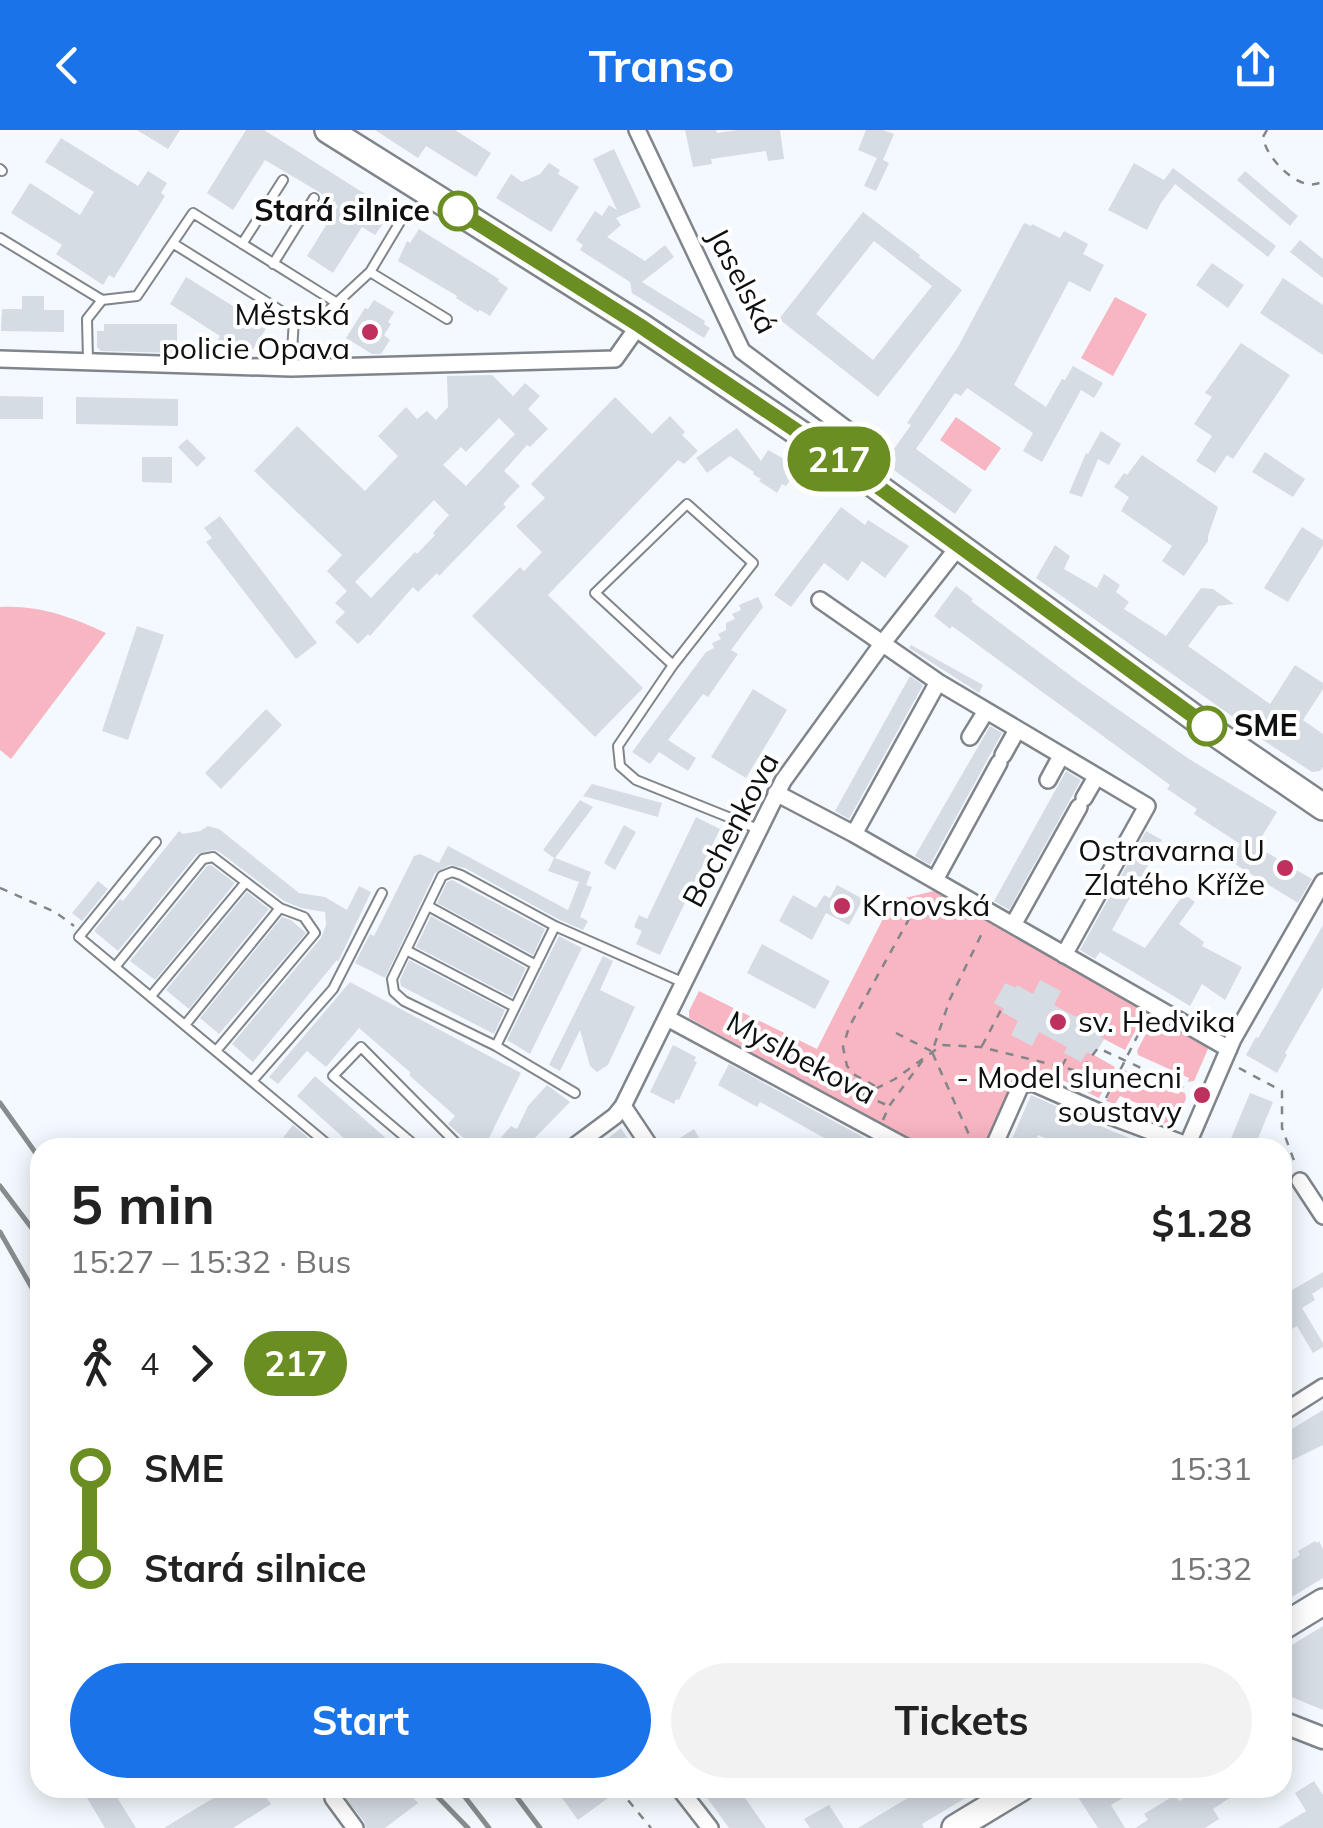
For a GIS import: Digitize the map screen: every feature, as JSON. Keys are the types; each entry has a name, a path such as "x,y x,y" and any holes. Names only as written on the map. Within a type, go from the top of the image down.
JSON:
{"main road":[{"path":"328,130 639,325 858,472 1218,735 1321,801"},
{"path":"1292,1621 1323,1602"},
{"path":"955,1828 1005,1798"}],"street":[{"name":"Jaselská","path":"637,130 742,351 862,440 863,462 858,472"},
{"path":"0,359 290,368 615,359 639,325"},
{"name":"Bochenkova","path":"585,1138 624,1106 776,793 882,644 959,546"},
{"path":"820,600 938,682 1147,806 1064,954"},
{"path":"854,834 938,682"},
{"path":"970,737 986,711"},
{"path":"935,880 1017,730"},
{"path":"1048,780 1062,756"},
{"path":"1013,925 1096,778"},
{"path":"776,793 1064,954 1226,1054"},
{"path":"1189,1138 1226,1054 1323,882"},
{"name":"Myslbekova","path":"667,1018 890,1138"},
{"path":"998,1138 1021,1086 1032,1082 1166,1138"},
{"path":"624,1106 645,1138"},
{"path":"1300,1180 1323,1216"},
{"path":"1292,1406 1323,1388"},
{"path":"1292,1726 1323,1738"},
{"path":"333,1798 354,1828"},
{"path":"688,1798 710,1828"}],"lane":[{"path":"242,244 283,180"},
{"path":"274,264 314,198"},
{"path":"0,238 102,300 137,296 193,213 338,304"},
{"path":"174,244 294,319 316,322 370,272 400,222"},
{"path":"370,272 448,319"},
{"path":"88,362 87,318 102,300"},
{"path":"290,368 294,319"},
{"path":"673,665 595,593 688,504 752,563 673,665 618,746 620,766 636,780 758,829"},
{"path":"156,842 80,937 320,1138"},
{"path":"115,967 204,859 213,857 280,908 304,917 314,932 216,1051"},
{"path":"575,1093 496,1046 404,1002 394,992 392,979 442,876 461,874 555,926 684,983"},
{"path":"150,996 246,882"},
{"path":"252,1081 333,990 382,894"},
{"path":"428,906 536,965"},
{"path":"185,1025 280,908"},
{"path":"496,1046 555,926"},
{"path":"406,950 515,1007"},
{"path":"406,1138 333,1076 361,1047 451,1138"}],"path":[{"path":"1267,130 1263,136 1266,150 1288,174 1309,184 1323,182"},
{"path":"0,888 55,912 82,933"},
{"path":"877,1086 854,1076 847,1066 842,1047 849,1027 909,919 944,910 962,913"},
{"path":"932,1052 950,999 992,913"},
{"path":"1099,1112 1153,1006"},
{"path":"981,1047 1002,1008"},
{"path":"896,1034 932,1052 971,1138"},
{"path":"863,1095 895,1079 942,1045 981,1047 1072,1071 1082,1069 1098,1048 1192,1092"},
{"path":"1226,1054 1282,1091 1285,1138"},
{"path":"773,1074 780,1065 801,1063 888,1108 926,1055"},
{"path":"1062,1068 1068,1055"},
{"path":"1292,1157 1300,1180"},
{"path":"626,1798 651,1828"}],"shaded area":[{"path":"1115,297 1147,314 1113,376 1081,358"},
{"path":"956,417 1001,448 985,471 940,440"},
{"path":"0,607 55,613 106,633 11,759 0,750"},
{"path":"934,891 965,898 961,906 1146,1011 1125,1050 1104,1039 1094,1055 1115,1067 1099,1098 1059,1079 1029,1075 1019,1078 994,1138 907,1138 689,1018 699,991 817,1049 892,901"},
{"path":"1155,1016 1200,1042 1211,1042 1194,1081 1188,1082 1189,1078 1138,1055"},
{"path":"1124,1070 1174,1093 1185,1093 1172,1130 1163,1126 1166,1115 1149,1109 1147,1112 1120,1096 1115,1104 1106,1101"}],"building":[{"path":"137,130 180,130 168,149"},
{"path":"246,130 264,130 392,211 375,235 362,227 333,273 307,256 338,206 319,192 265,160 233,210 207,193"},
{"path":"375,130 455,130 491,153 476,177 426,146 418,158"},
{"path":"685,130 780,130 784,159 768,161 766,151 711,159 712,164 693,167"},
{"path":"866,130 894,134 883,160 889,163 876,191 864,186 877,158 858,150"},
{"path":"61,138 138,186 148,171 167,183 161,193 165,196 114,278 109,275 103,285 56,254 62,245 11,213 30,183 80,215 94,192 45,162"},
{"path":"614,149 641,207 616,218 621,225 607,237 645,261 665,245 674,257 642,282 705,321 710,328 704,338 632,293 630,282 580,250 583,245 576,240 595,211 602,216 609,205 617,210 593,159"},
{"path":"549,163 579,187 551,232 496,198 511,174 522,182 540,174"},
{"path":"1134,163 1164,180 1173,168 1276,246 1268,257 1175,184 1147,230 1108,210"},
{"path":"1245,171 1298,216 1290,226 1237,180"},
{"path":"863,212 962,290 878,397 779,319","holes":["874,241 932,286 873,360 816,314"]},
{"path":"1024,223 1060,238 1064,231 1088,244 1083,254 1104,265 1090,292 1069,281 1014,385 1046,407 1073,366 1103,383 1094,398 1081,390 1042,462 1023,451 1033,433 967,388 961,396 955,393 916,449 972,490 955,514 884,463 958,347"},
{"path":"419,229 508,288 490,316 398,261 407,241 410,243"},
{"path":"1300,240 1323,259 1323,278 1290,252"},
{"path":"1212,263 1244,285 1228,308 1196,285"},
{"path":"186,277 267,327 250,354 235,344 231,350 217,341 220,336 170,304"},
{"path":"1283,278 1323,305 1323,355 1260,313"},
{"path":"22,296 44,296 44,310 64,310 64,332 1,331 2,309 22,309"},
{"path":"374,300 394,312 384,335 390,340 381,354 372,354 346,338"},
{"path":"104,324 177,324 177,353 101,351 97,347 97,331 104,331"},
{"path":"1241,343 1290,375 1233,459 1227,455 1215,473 1196,461 1212,436 1194,424 1212,397 1205,393"},
{"path":"492,375 513,396 525,383 540,396 528,409 548,429 504,471 520,486 503,504 506,507 439,576 437,573 418,592 413,587 370,636 358,644 335,622 345,612 335,603 347,591 327,571 342,555 254,471 297,426 365,491 398,456 378,436 406,407 417,419 427,411 436,420 448,407 447,376","holes":["499,418 515,434 466,486 443,465 461,447 466,452","434,500 449,515 435,535 371,598 355,582"]},
{"path":"0,396 43,397 43,419 0,419"},
{"path":"76,397 178,399 178,426 76,424"},
{"path":"615,397 652,434 670,416 698,451 684,464 678,460 548,595 643,688 595,737 472,616 520,567 524,571 542,552 516,526 545,498 531,484"},
{"path":"737,428 761,461 768,450 795,465 789,473 793,476 777,493 730,456 707,473 696,458"},
{"path":"1101,431 1121,444 1109,465 1098,459 1082,497 1069,493 1086,453"},
{"path":"187,439 206,458 197,467 178,447"},
{"path":"1265,452 1305,479 1293,497 1252,472"},
{"path":"1142,455 1218,507 1208,541 1184,576 1162,561 1172,546 1121,511 1129,497 1114,487"},
{"path":"142,457 172,457 172,483 142,482"},
{"path":"841,507 865,525 868,520 909,546 885,578 862,561 848,581 824,563 791,607 774,595"},
{"path":"220,516 317,643 296,659 206,542 212,538 204,528"},
{"path":"1302,527 1323,540 1323,545 1288,602 1264,588"},
{"path":"1055,545 1070,556 1064,569 1097,588 1104,574 1120,585 1116,592 1129,602 1124,609 1166,636 1201,588 1213,589 1234,604 1218,606 1188,646 1270,704 1295,665 1323,683 1303,720 1323,734 1320,771 1312,772 1252,733 1036,578"},
{"path":"956,586 1079,682 1189,759 1277,812 1256,846 1312,879 1298,903 1230,861 1240,844 1194,814 1197,809 1167,789 1170,785 934,616"},
{"path":"758,597 763,607 731,650 738,654 708,697 703,694 668,740 696,758 688,771 659,752 650,764 632,752 706,652 714,648 712,643 721,639 718,634 735,619 732,614 741,610 739,605"},
{"path":"137,626 164,635 128,740 102,731"},
{"path":"911,645 983,685 979,693 909,648"},
{"path":"910,676 923,685 849,819 835,811"},
{"path":"753,689 787,710 746,778 711,757"},
{"path":"266,709 282,725 221,789 205,773"},
{"path":"990,726 1002,733 930,865 915,856"},
{"path":"1066,771 1081,780 1009,910 994,901"},
{"path":"592,784 662,803 658,817 583,796"},
{"path":"580,800 593,807 555,858 591,872 586,885 592,887 580,917 588,921 583,930 465,868 450,865 435,873 385,978 355,963 370,934 374,936 414,856 420,854 439,863 448,846 568,910 579,882 548,871 554,858 543,850"},
{"path":"696,817 720,829 660,955 636,944 642,931 634,927 639,915 647,919"},
{"path":"624,825 636,832 615,870 604,863"},
{"path":"208,826 219,829 299,893 325,897 347,910 359,886 371,892 338,962 253,1062 232,1044 321,938 325,912 284,901 212,850 197,854 118,951 94,931 179,831 183,834"},
{"path":"1146,831 1162,840 1112,930 1145,948 1184,894 1195,902 1179,924 1204,942 1202,946 1242,967 1225,1000 1202,984 1190,1006 1100,952 1095,959 1080,950"},
{"path":"211,865 235,883 155,980 130,961"},
{"path":"452,880 545,929 533,955 437,903 447,882"},
{"path":"98,881 108,889 82,921 72,913"},
{"path":"837,885 863,899 849,925 826,913 812,940 779,921 793,895 816,908 824,895 830,898"},
{"path":"247,892 269,909 189,1009 166,990"},
{"path":"431,916 526,968 512,997 416,947"},
{"path":"282,917 306,933 219,1034 200,1018"},
{"path":"1323,925 1323,987 1277,1073 1246,1055"},
{"path":"559,936 582,948 530,1054 507,1040"},
{"path":"762,944 830,981 815,1009 747,973"},
{"path":"603,956 613,961 600,990 635,1007 608,1065 597,1072 590,1066 580,1030 560,1071 549,1065"},
{"path":"409,960 505,1010 494,1034 401,986"},
{"name":"sv. Hedvika","path":"1040,980 1061,991 1054,1005 1082,1020 1085,1015 1102,1024 1097,1035 1104,1038 1094,1056 1087,1052 1081,1062 1064,1053 1067,1047 1039,1032 1032,1046 1011,1035 1018,1021 994,1003 1005,983 1033,994"},
{"path":"350,982 521,1073 489,1138 464,1138 448,1124 455,1116 359,1028 326,1067 307,1051 278,1084 269,1077"},
{"path":"673,1045 696,1057 697,1062 674,1104 650,1092"},
{"path":"729,1064 865,1138 824,1138 760,1102 757,1107 718,1085"},
{"path":"315,1076 386,1138 344,1138 297,1096"},
{"path":"547,1085 570,1102 535,1138 501,1138 511,1126 517,1129 528,1106"},
{"path":"1250,1093 1273,1102 1258,1138 1231,1138"},
{"path":"1031,1095 1130,1138 1038,1135 1012,1138"},
{"path":"293,1125 308,1138 283,1138"},
{"path":"621,1128 628,1138 608,1138"},
{"path":"694,1129 699,1138 680,1138"},
{"path":"1323,1272 1323,1287 1312,1294 1315,1300 1302,1308 1323,1343 1313,1353 1297,1326 1292,1329 1292,1290"},
{"path":"1323,1410 1323,1445 1292,1460 1292,1429"},
{"path":"1319,1541 1323,1549 1323,1578 1292,1597 1292,1560 1300,1555 1298,1551"},
{"path":"1323,1626 1323,1710 1292,1697 1292,1645"},
{"path":"1314,1781 1323,1795 1323,1828 1278,1828 1306,1811 1295,1793"},
{"path":"87,1798 120,1798 136,1828 105,1828"},
{"path":"214,1798 267,1798 271,1804 233,1828 164,1828"},
{"path":"345,1798 413,1798 418,1803 385,1828 366,1828"},
{"path":"562,1798 608,1798 578,1820"},
{"path":"707,1798 745,1798 766,1828 729,1828"},
{"path":"908,1798 965,1798 922,1824 924,1828 858,1828"},
{"path":"1078,1798 1123,1798 1111,1805 1125,1828 1098,1828"},
{"path":"1170,1798 1230,1798 1213,1809 1219,1819 1205,1828 1135,1828 1148,1820 1144,1814"},
{"path":"829,1805 844,1828 810,1828 804,1819"}],"railway":[{"path":"0,1103 30,1145"},
{"path":"0,1186 30,1226"},
{"path":"0,1232 30,1284"},
{"path":"439,1798 468,1828"},
{"path":"466,1798 489,1828"},
{"path":"518,1798 540,1828"}],"bus line":[{"name":"217","path":"458,211 639,325 858,472 1207,726"}],"place":[{"name":"Stará silnice","path":"458,211"},
{"name":"Městská policie Opava","path":"370,332"},
{"name":"SME","path":"1207,726"},
{"name":"Ostravarna U Zlatého Kříže","path":"1285,868"},
{"name":"Krnovská","path":"842,906"},
{"name":"sv. Hedvika","path":"1058,1022"},
{"name":"- Model slunecni soustavy","path":"1202,1095"}]}
